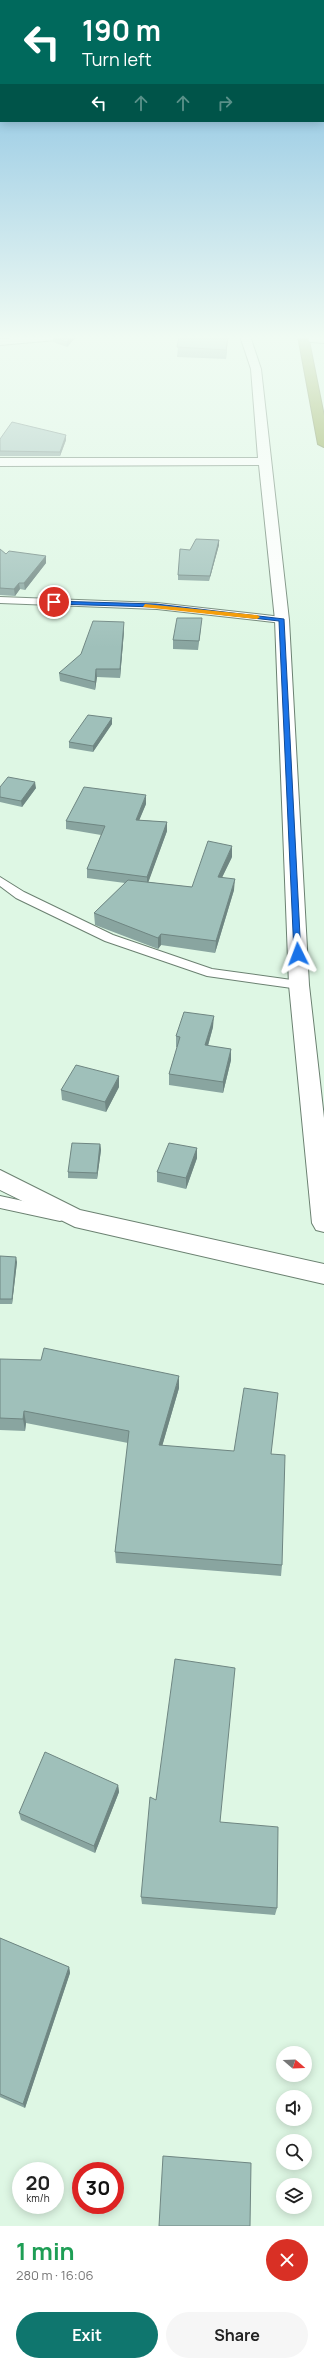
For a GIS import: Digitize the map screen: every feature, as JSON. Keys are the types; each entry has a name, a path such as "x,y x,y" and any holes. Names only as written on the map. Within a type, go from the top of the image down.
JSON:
{"street":[{"path":"262,440 282,620 300,985 324,1223"},
{"path":"0,461 264,461"},
{"path":"0,1179 75,1218 324,1274"}],"lane":[{"path":"0,600 156,606 282,620"},
{"path":"0,881 20,894 116,941 211,974 300,985"},
{"path":"0,1202 75,1218"}],"building":[{"path":"0,440 64,440 60,452 0,451"},
{"path":"196,539 219,540 210,576 178,575 180,549 190,550"},
{"path":"0,549 6,554 9,551 46,556 24,583 19,583 14,589 0,588"},
{"path":"177,618 202,618 199,641 173,640"},
{"path":"93,621 124,622 120,669 96,669 95,682 59,673 81,654"},
{"path":"88,715 112,718 93,746 69,742"},
{"path":"8,777 35,782 21,801 0,797 0,787"},
{"path":"84,787 146,795 136,820 167,822 147,877 87,869 105,826 66,821"},
{"path":"208,841 232,846 218,877 235,879 216,941 161,934 158,938 94,913 128,880 192,887"},
{"path":"184,1012 214,1016 205,1045 231,1049 223,1082 169,1074 180,1037 176,1036"},
{"path":"76,1065 119,1076 105,1102 61,1090"},
{"path":"72,1143 100,1144 97,1173 68,1172"},
{"path":"169,1143 197,1148 186,1178 157,1172"},
{"path":"0,1256 16,1257 12,1299 0,1299"},
{"path":"44,1348 179,1376 159,1445 234,1451 244,1388 278,1393 271,1454 285,1455 282,1565 115,1552 129,1431 24,1411 23,1419 0,1418 0,1359 41,1360"},
{"path":"175,1659 235,1668 220,1822 278,1827 277,1908 141,1897 150,1797 156,1800"},
{"path":"45,1752 118,1785 94,1846 19,1813"},
{"path":"0,1938 69,1967 23,2104 0,2094"},
{"path":"163,2156 251,2163 250,2226 159,2226"}],"slow traffic":[{"path":"145,606 209,611 257,617"}],"route":[{"path":"54,602 124,606 156,606 282,620 286,732 298,954"}]}
